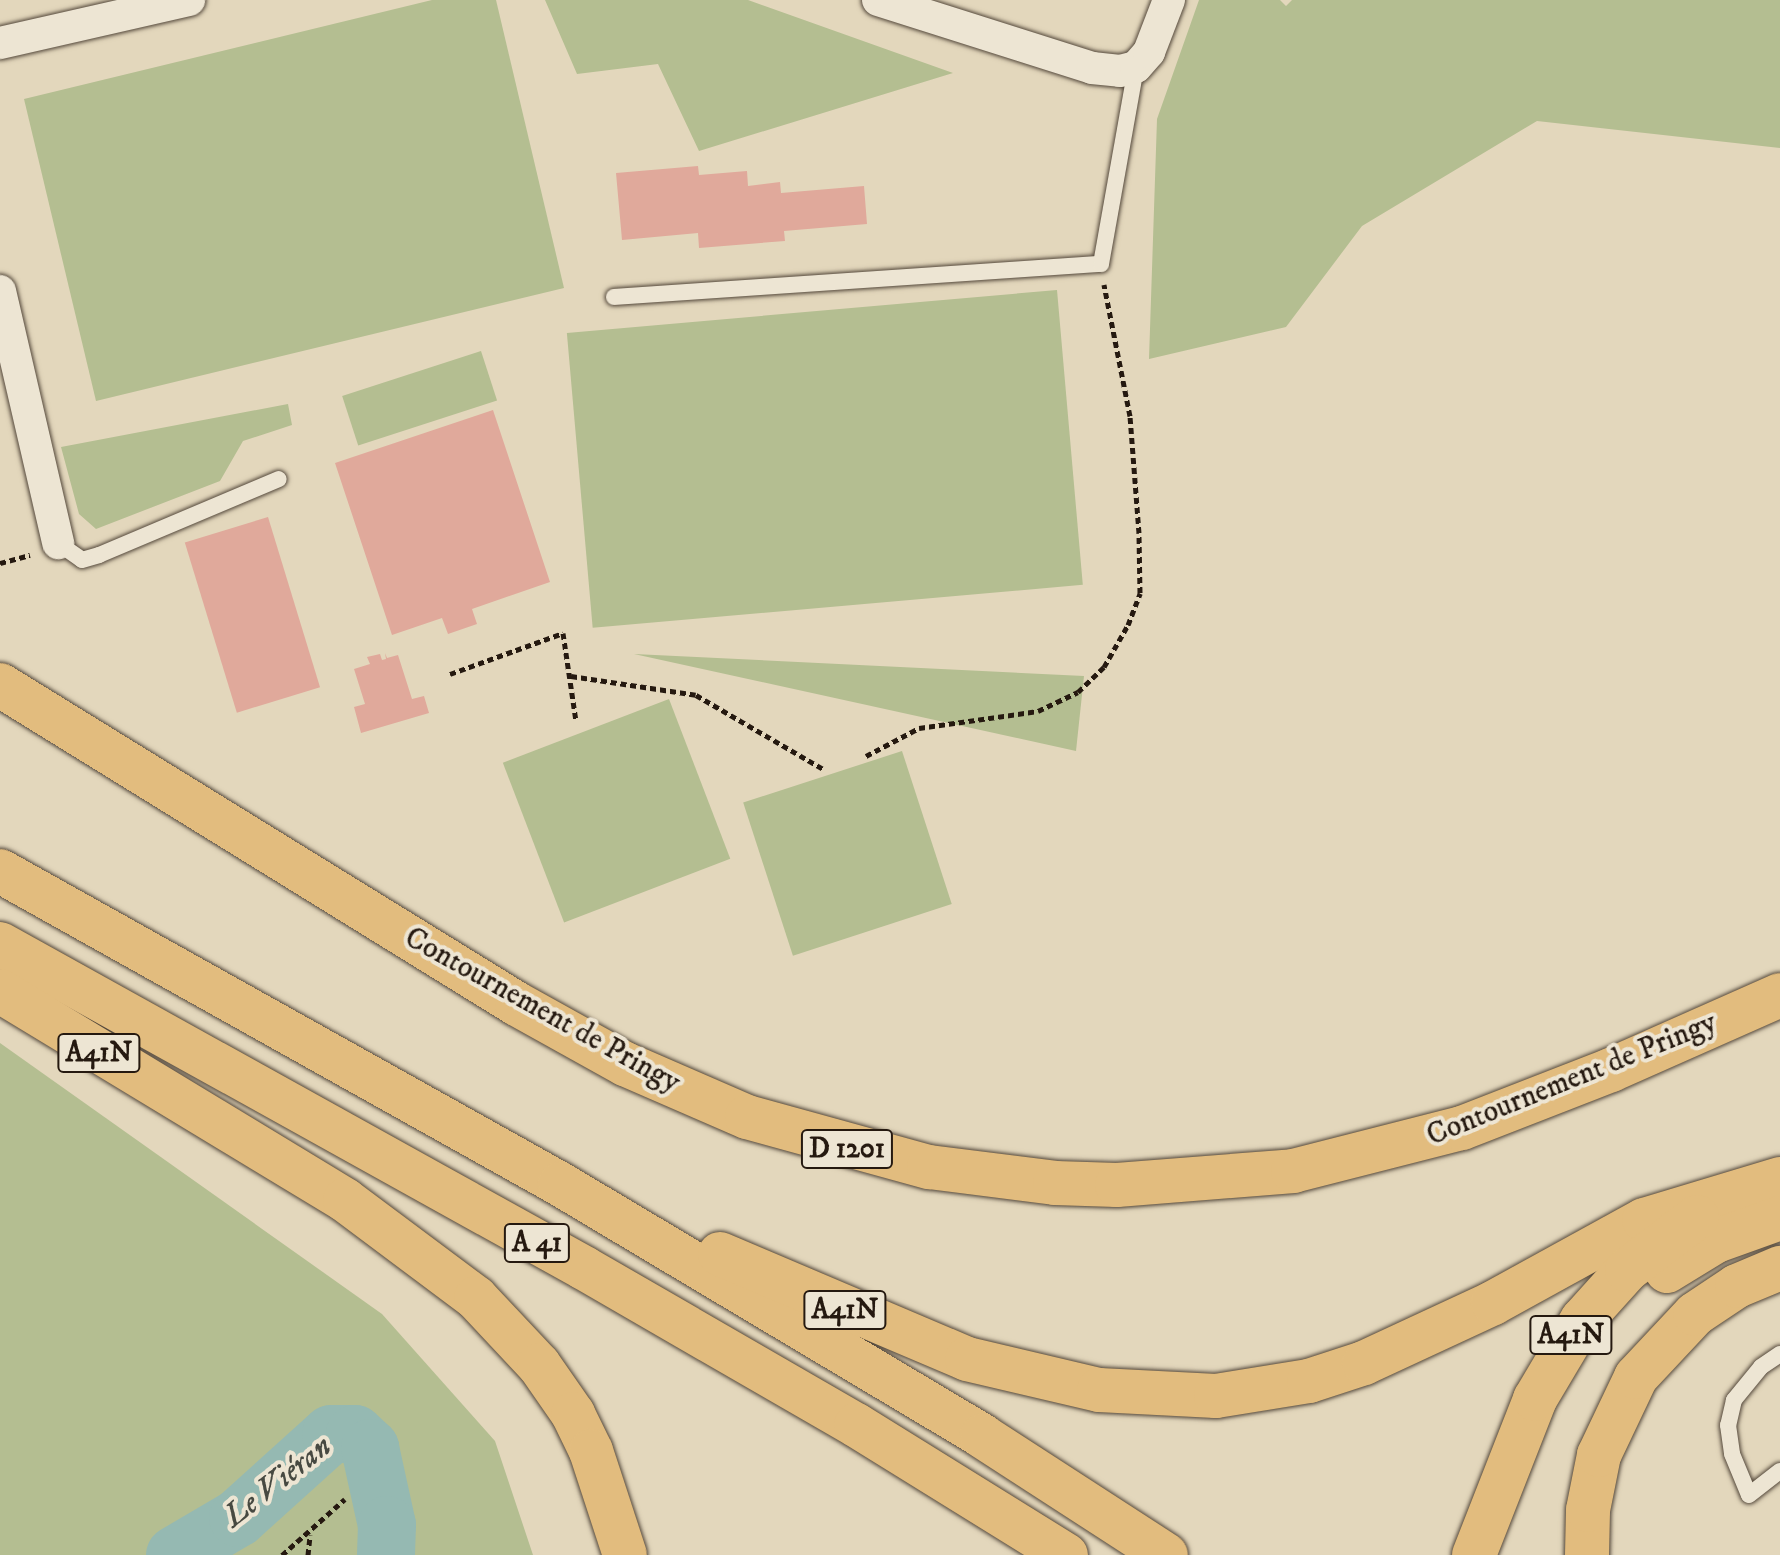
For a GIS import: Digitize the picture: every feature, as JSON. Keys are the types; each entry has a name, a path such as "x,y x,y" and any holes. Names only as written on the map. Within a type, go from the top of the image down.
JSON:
{"highway":[{"name":"Contournement de Pringy","path":"0,685 517,1004 625,1064 747,1117 868,1155 929,1167 1055,1183 1117,1185 1181,1183 1308,1168 1424,1139 1513,1110 1780,995"},
{"name":"Contournement de Pringy","path":"0,717 435,986 608,1084 753,1149 927,1195 998,1206 1126,1212 1213,1208 1315,1193 1469,1154 1780,1025"},
{"name":"A 41","path":"0,871 560,1184 982,1436 1166,1555"},
{"name":"A 41","path":"0,944 584,1268 856,1425 1066,1555"},
{"name":"A41N","path":"0,991 345,1200 476,1298 539,1365 573,1414 591,1451 625,1555"},
{"name":"A41N","path":"560,1184 967,1359 1055,1383 1177,1397 1255,1391 1364,1363 1493,1303 1613,1234 1671,1209 1772,1194"},
{"name":"A41N","path":"1474,1555 1535,1399 1582,1320 1642,1257 1696,1217 1772,1194"},
{"name":"A41N","path":"1482,1555 1570,1385 1629,1305 1772,1194"},
{"name":"A41N","path":"1587,1555 1588,1510 1599,1455 1636,1377 1673,1335 1715,1299 1780,1268"}],"street":[{"path":"0,43 189,0"},
{"path":"878,0 1092,68 1136,67 1149,52 1169,0"},
{"path":"0,291 58,543"}],"lane":[{"path":"614,297 1101,264 1136,67"},
{"path":"58,543 82,560 279,479"},
{"path":"1780,1354 1734,1400 1728,1425 1732,1454 1749,1495 1780,1471"}],"path":[{"path":"866,756 919,728 1038,711 1078,692 1104,667 1128,625 1140,593 1139,533 1130,416 1101,264"},
{"path":"450,674 563,633 576,721"},
{"path":"571,676 696,695 823,769"},
{"path":"282,1555 310,1534 345,1499"},
{"path":"308,1555 310,1534"}],"green space":[{"path":"432,0 496,0 564,288 96,401 24,99"},
{"path":"545,0 748,0 953,73 699,151 658,64 577,74"},
{"path":"1199,0 1280,0 1286,6 1292,0 1780,0 1780,148 1537,121 1362,226 1286,327 1149,359 1157,119"},
{"path":"1057,290 1083,585 593,628 567,333"},
{"path":"481,351 497,400 358,446 342,396"},
{"path":"288,404 292,425 243,441 220,481 96,529 79,514 61,447"},
{"path":"634,654 1084,676 1076,751"},
{"path":"669,699 730,859 564,922 503,763"},
{"path":"902,751 952,904 793,956 743,803"},
{"path":"0,1043 382,1314 495,1441 533,1555 0,1555"}],"building":[{"path":"698,166 699,175 747,171 748,186 780,182 781,193 864,186 867,224 784,231 785,241 699,248 698,233 622,240 616,173"},
{"path":"493,410 550,582 472,609 477,624 448,634 442,618 392,635 335,463"},
{"path":"268,517 320,687 237,713 185,542"},
{"path":"385,653 387,658 398,655 412,699 424,696 429,713 361,733 354,707 365,704 354,669 370,664 367,657 380,654 382,660 386,659"}],"waterway":[{"name":"Le Viéran","path":"175,1555 238,1518 331,1434 355,1434 370,1448 387,1525 386,1555"}]}
